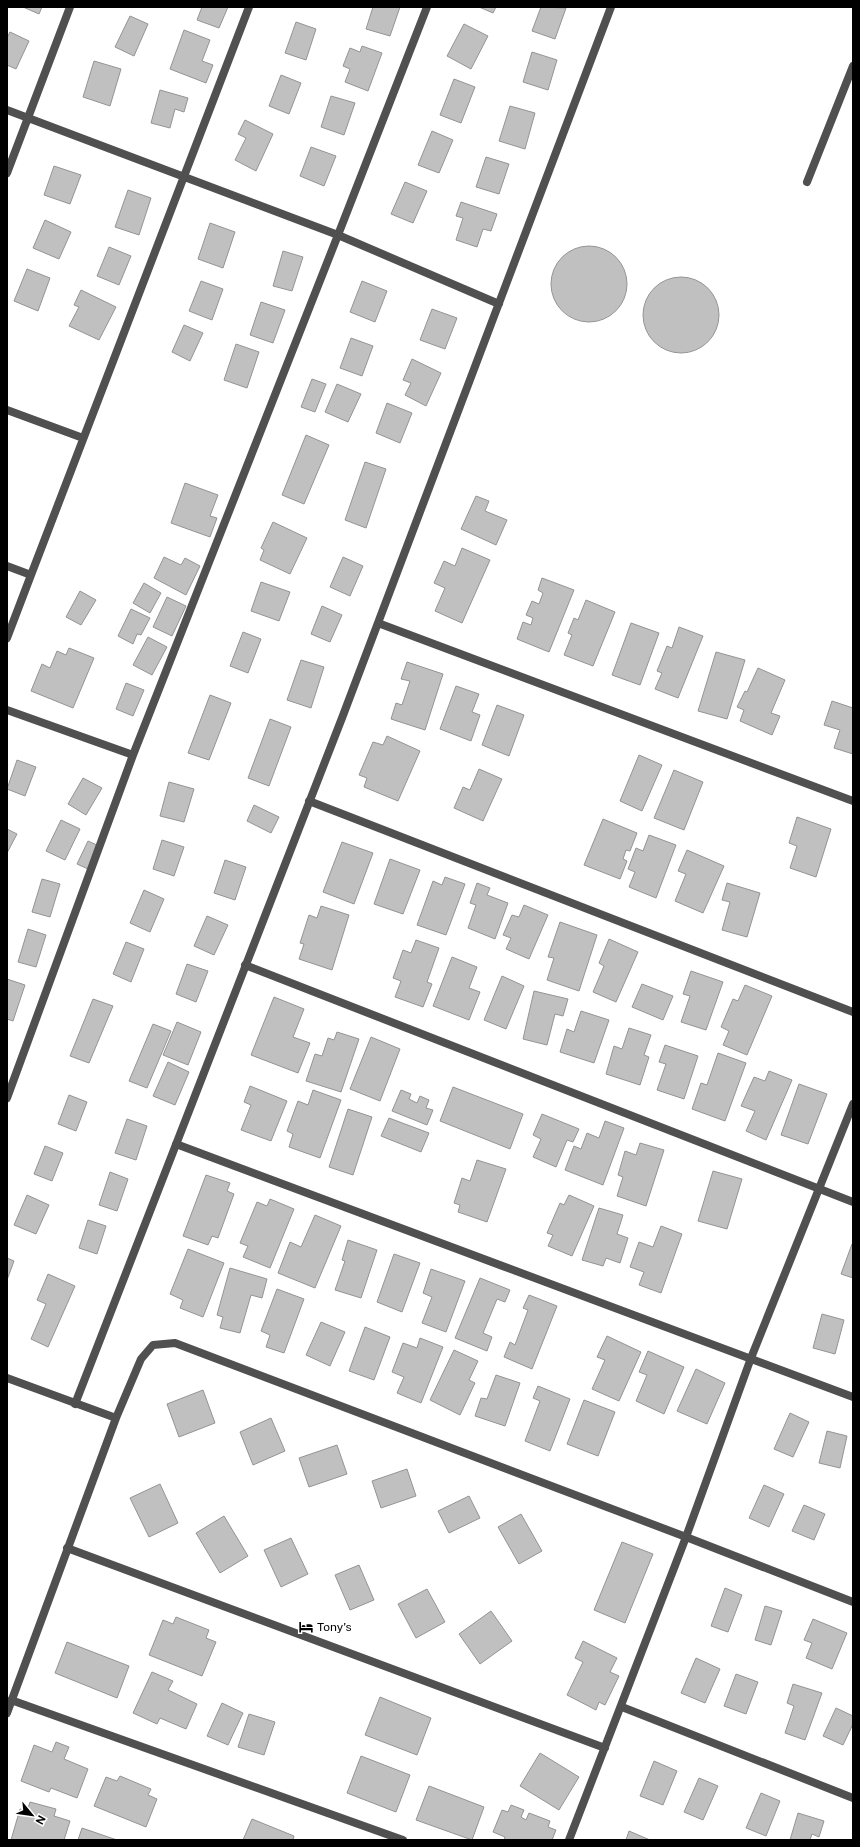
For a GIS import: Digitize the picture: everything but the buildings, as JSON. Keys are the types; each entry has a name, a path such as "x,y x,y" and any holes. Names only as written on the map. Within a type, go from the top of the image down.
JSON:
{"street":[{"path":"7,173 70,7"},
{"path":"7,638 248,7"},
{"path":"7,1098 133,754 338,235 426,7"},
{"path":"75,1404 378,622 610,7"},
{"path":"807,182 853,66"},
{"path":"7,110 338,235 499,304"},
{"path":"7,410 83,438"},
{"path":"7,566 31,574"},
{"path":"378,622 853,801"},
{"path":"7,710 133,754"},
{"path":"309,801 853,1012"},
{"path":"245,965 853,1202"},
{"path":"569,1840 622,1707 751,1358 853,1104"},
{"path":"176,1144 853,1397"},
{"path":"7,1713 116,1418 141,1359 153,1345 174,1343 686,1537 853,1602"},
{"path":"7,1378 116,1418"},
{"path":"67,1548 605,1748"},
{"path":"12,1700 403,1840"},
{"path":"622,1707 853,1798"}],"place":[{"name":"Tony's","path":"306,1627"}]}
